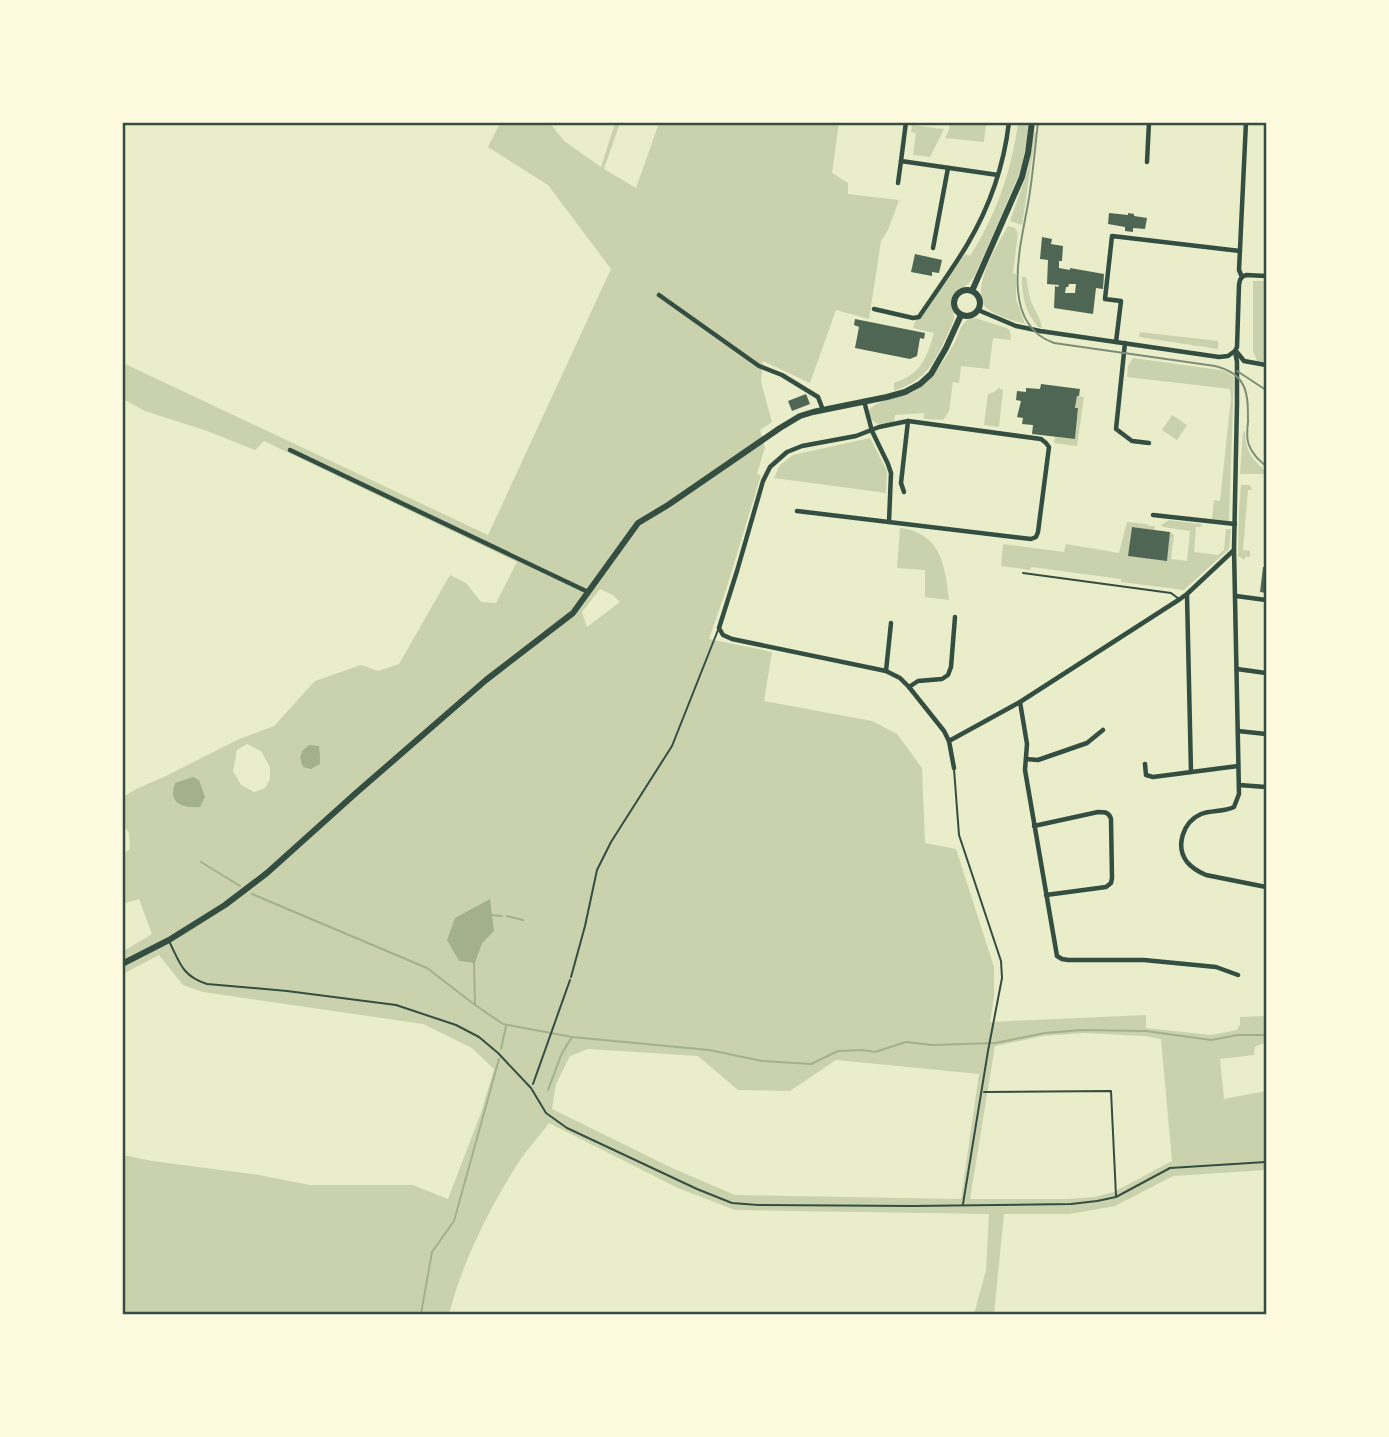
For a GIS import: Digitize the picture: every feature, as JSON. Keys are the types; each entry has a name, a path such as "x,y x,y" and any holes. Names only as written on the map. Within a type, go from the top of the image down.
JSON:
{"main road":[{"path":"972,291 1022,177 1032,122"},
{"path":"963,290 972,291 979,297 978,310 969,316 961,315 955,309 956,296 963,290"},
{"path":"122,964 169,940 225,905 267,873 486,680 573,612 638,523 800,416 905,392 920,384 931,373 946,348 961,315"}],"street":[{"path":"898,183 906,122"},
{"path":"873,309 919,317 967,245 987,206 1006,148 1009,122"},
{"path":"1147,162 1149,122"},
{"path":"1242,277 1239,270 1246,122"},
{"path":"901,161 998,175"},
{"path":"933,248 948,167"},
{"path":"1116,342 1121,301 1105,299 1112,236 1240,251"},
{"path":"1266,275 1246,275 1240,280 1235,351 1237,802 1228,810 1199,815 1189,823 1182,836 1182,850 1187,861 1197,871 1266,887"},
{"path":"659,295 760,366 782,375 818,397 823,410"},
{"path":"978,310 1020,327 1219,356 1228,356 1235,351"},
{"path":"1125,343 1116,429 1132,441 1149,443"},
{"path":"1235,351 1244,361 1266,365"},
{"path":"864,401 872,430 891,473 889,522"},
{"path":"904,492 901,483 908,421"},
{"path":"797,511 1031,539 1036,537 1038,532 1049,447 1041,439 908,421 890,424 856,436 794,448 770,467 763,481 719,628 723,635 732,639 886,671 900,678 944,731 949,741 954,768"},
{"path":"290,450 589,593"},
{"path":"1153,515 1235,524"},
{"path":"949,741 1020,702 1180,600 1234,549"},
{"path":"1187,594 1191,772"},
{"path":"1236,596 1266,600"},
{"path":"909,687 918,681 942,679 948,675 955,617"},
{"path":"886,671 891,624"},
{"path":"1237,669 1266,673"},
{"path":"1020,702 1027,744 1025,770 1057,956 1062,959 1144,960 1216,967 1238,975"},
{"path":"1026,760 1038,760 1087,743 1103,730"},
{"path":"1238,731 1266,734"},
{"path":"1145,764 1148,777 1238,766"},
{"path":"1239,785 1266,787"},
{"path":"1034,826 1098,812 1106,812 1111,819 1111,883 1106,887 1046,895"}],"lane":[{"path":"1023,573 1171,593 1180,600"},
{"path":"571,977 597,870 611,842 672,746 719,628"},
{"path":"954,768 959,835 1001,961 1002,978 963,1205"},
{"path":"169,940 185,973 196,981 396,1005 456,1025 479,1037 498,1053 531,1088 545,1113 567,1128 733,1203 1071,1204 1116,1197 1170,1168 1266,1162"},
{"path":"982,1092 1111,1091 1116,1197"}],"path":[{"path":"531,1088 571,977"}],"shaded area":[{"path":"500,123 550,123 564,141 601,167 615,123 620,123 604,169 636,188 659,123 839,123 832,173 848,183 848,194 899,200 881,241 869,319 836,310 810,383 763,361 761,382 772,422 760,430 765,447 757,474 761,475 709,639 772,652 764,701 872,721 897,734 922,768 925,843 956,849 994,967 994,997 990,1022 1146,1015 1146,1028 1211,1035 1237,1030 1240,1017 1266,1016 1266,1042 1255,1047 1254,1055 1220,1059 1224,1099 1266,1091 1266,1170 1173,1176 1115,1206 1069,1214 1004,1214 994,1314 974,1314 986,1270 989,1214 735,1210 678,1188 549,1123 517,1165 493,1205 468,1258 449,1314 123,1314 123,1155 310,1185 413,1185 448,1199 481,1113 494,1069 472,1048 423,1024 203,992 183,985 159,955 123,974 122,952 152,934 139,899 123,904 123,854 130,849 129,833 123,825 123,797 237,740 274,726 315,681 361,665 378,671 399,664 450,575 466,583 481,602 496,603 517,562 264,441 255,450 145,411 123,399 123,363 488,535 611,269 548,185 488,147","holes":["600,589 620,602 587,627 582,612","247,744 261,751 270,767 270,779 265,788 254,792 241,785 233,771 237,750","1084,1033 1161,1039 1172,1161 1114,1192 1094,1197 970,1199 995,1046 1043,1036","588,1049 698,1056 738,1090 790,1091 836,1060 979,1074 961,1199 735,1195 672,1168 552,1109 556,1084 570,1056"]},
{"path":"950,123 986,123 984,142 945,138"},
{"path":"1018,123 1029,123 1022,168 975,275 953,295 951,304 954,318 925,373 912,383 894,391 894,383 911,375 922,364 934,333 913,328 916,319 965,254 970,256 988,225 1012,158"},
{"path":"912,125 944,129 930,157 913,155 916,133 911,132"},
{"path":"1036,132 1022,225 1010,221 1028,170"},
{"path":"1008,226 1015,228 1018,233 1013,273 1016,274 1016,299 1025,324 991,311 984,305 981,297 981,287 988,265"},
{"path":"1022,277 1026,277 1030,298 1042,328 1038,327 1027,310"},
{"path":"1253,281 1266,281 1266,362 1257,361 1253,351"},
{"path":"975,318 1007,328 1011,340 993,338 989,369 961,366 959,383 953,382 949,411 943,420 924,419 924,413 895,415 894,422 873,421 869,415 870,409 883,401 920,388 947,356 963,324"},
{"path":"1140,332 1218,341 1218,349 1139,337"},
{"path":"1133,358 1220,370 1234,377 1229,521 1212,519 1214,500 1220,501 1230,389 1127,377 1128,366"},
{"path":"1000,387 1003,390 999,427 984,425 988,394"},
{"path":"1077,396 1084,397 1077,446 1054,443 1055,437 1075,439"},
{"path":"1172,415 1187,425 1177,440 1162,430"},
{"path":"1243,431 1250,454 1266,474 1240,474"},
{"path":"870,438 887,471 886,493 774,478 780,465 793,455"},
{"path":"1241,485 1250,485 1252,490 1248,490 1243,550 1250,551 1250,557 1245,557 1245,560 1238,556"},
{"path":"1169,520 1202,524 1201,527 1196,527 1194,552 1218,555 1224,550 1226,529 1231,529 1229,549 1184,590 1031,567 1030,570 1001,566 1003,544 1064,552 1066,544 1119,553 1127,522 1155,526 1154,530 1132,527 1129,556 1167,560 1170,532 1174,535 1171,559 1187,561 1190,531 1161,525"},
{"path":"900,528 924,536 932,544 943,563 949,600 925,597 925,570 897,568"},
{"path":"309,745 319,746 320,755 320,764 311,769 303,767 300,758 302,751"},
{"path":"193,777 199,780 205,797 200,807 182,805 173,796 175,783"},
{"path":"490,899 494,931 482,943 475,963 459,961 447,940 455,918"}],"building":[{"path":"1109,213 1128,213 1147,218 1145,229 1133,228 1133,232 1125,231 1125,227 1108,224"},
{"path":"1042,237 1052,239 1051,244 1063,246 1059,268 1104,274 1103,289 1096,288 1093,314 1054,308 1055,286 1059,285 1047,284 1048,260 1040,259","holes":["1069,284 1076,284 1075,293 1065,293"]},
{"path":"915,254 942,260 939,273 932,272 932,276 911,272"},
{"path":"855,319 925,333 924,339 920,338 917,356 910,359 855,348 859,327 854,325"},
{"path":"1041,384 1080,389 1075,408 1078,408 1075,439 1032,434 1033,425 1022,424 1023,418 1017,417 1021,401 1016,400 1017,391 1026,392 1026,388 1040,389"},
{"path":"806,394 810,404 792,411 788,401"},
{"path":"1132,527 1170,532 1167,561 1128,556"},
{"path":"1263,567 1266,567 1266,593 1260,592"}],"waterway":[{"path":"201,862 240,886"},
{"path":"252,894 427,968 503,1024 572,1037 709,1050 762,1061 811,1064 838,1051 875,1052 906,1042 932,1045 995,1043 1045,1033 1082,1030 1146,1031 1211,1040 1238,1035 1266,1035"},
{"path":"491,915 502,916"},
{"path":"507,916 523,920"},
{"path":"474,961 475,1004"},
{"path":"501,1049 506,1026"},
{"path":"548,1090 562,1053 572,1037"},
{"path":"421,1314 432,1252 454,1221 499,1059"}],"tram line":[{"path":"1038,122 1019,258 1019,300 1025,318 1036,333 1054,343 1215,366 1234,374 1244,386 1246,394 1250,448 1266,466"},
{"path":"1237,371 1266,390"}]}
